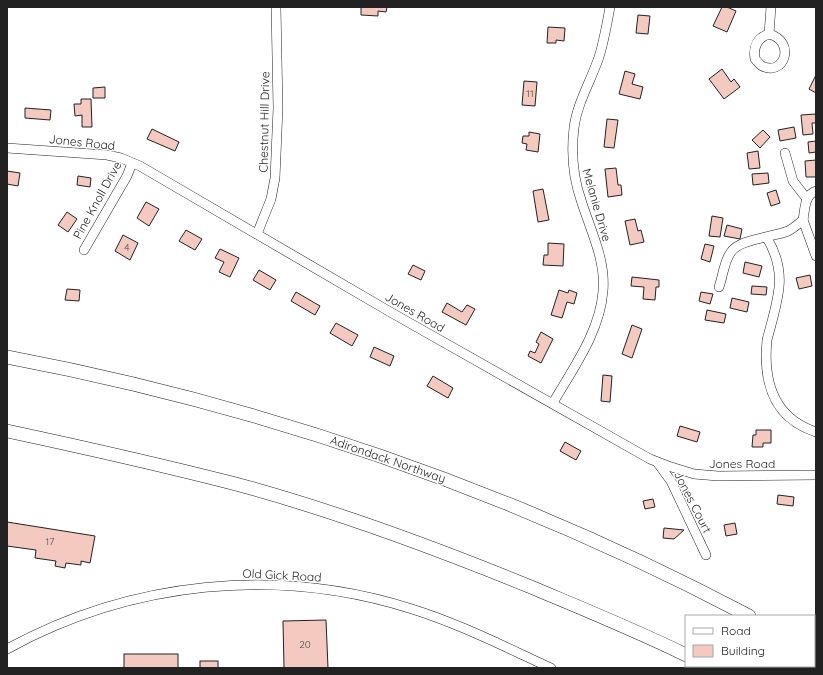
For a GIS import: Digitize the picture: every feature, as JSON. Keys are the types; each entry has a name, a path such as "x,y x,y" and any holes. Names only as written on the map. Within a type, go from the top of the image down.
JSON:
{"highway":[{"name":"Adirondack Northway","path":"7,357 137,384 211,403 325,437 431,474 575,532 634,558 747,615"},
{"path":"7,431 109,453 232,483 318,509 375,528 483,568 582,608 685,655"}],"street":[{"name":"Chestnut Hill Drive","path":"257,234 271,199 276,178 278,108 276,7"},
{"name":"Melanie Drive","path":"554,403 590,338 597,319 603,290 602,270 598,250 580,199 574,177 573,162 574,128 581,102 599,57 610,7"},
{"path":"769,34 771,7"},
{"name":"Jones Road","path":"7,148 106,154 147,170 392,313 656,461 668,466 694,474 718,476 816,474"},
{"path":"786,153 793,181 806,199"},
{"name":"Pine Knoll Drive","path":"84,250 127,176 132,163"},
{"path":"816,191 812,192 806,199 803,220 816,256"},
{"path":"720,287 727,260 731,252 743,243 767,238 793,229 803,220"},
{"path":"767,238 776,255 780,272 780,290 766,347 767,371 772,391 780,409 794,421 807,429 816,432"},
{"name":"Jones Court","path":"656,461 671,481 706,555"},
{"name":"Old Gick Road","path":"7,649 23,640 70,620 132,600 204,587 246,584 298,586 328,590 375,599 412,609 454,624 551,668"}],"building":[{"path":"361,7 387,7 386,12 378,11 378,16 361,15"},
{"path":"722,7 727,7 736,11 727,32 713,26"},
{"path":"638,15 650,16 648,34 636,33"},
{"path":"548,27 565,28 564,41 556,40 556,43 547,43"},
{"path":"722,69 731,82 734,79 740,87 724,99 709,79"},
{"path":"625,71 635,74 632,84 643,87 640,99 619,94"},
{"path":"816,75 816,93 809,89"},
{"path":"524,81 537,82 535,106 522,105"},
{"path":"105,87 105,98 93,98 93,88"},
{"path":"81,99 91,99 92,127 82,127 82,115 75,116 74,104 81,104"},
{"path":"25,108 51,110 50,120 25,118"},
{"path":"816,114 816,123 812,123 813,134 803,135 801,115"},
{"path":"607,119 618,120 614,148 604,147"},
{"path":"794,127 796,138 780,141 778,130"},
{"path":"152,129 179,142 175,151 147,139"},
{"path":"763,130 770,137 760,148 752,140"},
{"path":"529,132 540,134 538,152 526,150 527,144 522,143 523,136 529,136"},
{"path":"816,141 816,152 809,153 808,142"},
{"path":"758,151 760,168 749,169 747,153"},
{"path":"816,160 816,177 806,177 805,161"},
{"path":"616,168 618,185 621,185 622,195 608,197 605,169"},
{"path":"7,171 20,173 18,186 7,184"},
{"path":"768,173 769,183 753,185 752,174"},
{"path":"78,176 91,178 90,187 77,185"},
{"path":"543,189 549,220 538,222 533,191"},
{"path":"776,190 780,203 771,206 767,193"},
{"path":"146,202 159,209 149,226 137,218"},
{"path":"67,212 77,219 68,232 58,225"},
{"path":"712,216 723,218 720,237 709,236"},
{"path":"635,219 638,231 641,230 644,242 630,245 625,221"},
{"path":"727,225 742,229 740,239 724,236"},
{"path":"186,230 202,239 195,250 179,241"},
{"path":"123,235 138,243 130,260 115,251"},
{"path":"548,243 564,244 563,266 543,265 544,255 548,255"},
{"path":"705,244 714,246 710,262 701,259"},
{"path":"220,249 239,258 230,277 219,272 224,262 215,258"},
{"path":"745,262 762,266 759,277 743,273"},
{"path":"413,265 425,271 421,280 408,274"},
{"path":"259,270 276,280 270,290 253,280"},
{"path":"810,275 812,286 799,289 796,278"},
{"path":"632,277 659,280 659,287 656,287 655,300 643,299 644,287 631,286"},
{"path":"752,286 767,287 766,295 751,294"},
{"path":"67,289 80,290 79,301 65,300"},
{"path":"559,290 568,293 569,290 577,293 574,304 567,302 562,318 551,315"},
{"path":"296,292 320,306 315,315 291,301"},
{"path":"701,292 713,294 710,304 699,301"},
{"path":"732,298 749,302 747,312 730,308"},
{"path":"447,303 462,312 467,305 475,309 466,325 442,312"},
{"path":"707,310 726,314 724,323 705,320"},
{"path":"336,323 358,335 352,346 330,333"},
{"path":"632,325 642,329 632,358 622,354"},
{"path":"541,332 553,339 541,363 528,356 530,351 535,353 539,344 536,342"},
{"path":"374,347 394,356 390,366 370,357"},
{"path":"603,375 612,376 610,402 601,401"},
{"path":"433,376 453,388 448,398 427,386"},
{"path":"680,426 700,432 697,442 677,436"},
{"path":"756,430 771,430 771,443 763,443 763,447 752,447 753,435 756,435"},
{"path":"565,442 581,451 576,460 560,451"},
{"path":"778,495 794,497 793,506 777,504"},
{"path":"653,499 655,507 645,509 643,501"},
{"path":"7,522 95,536 90,563 81,561 81,565 66,563 65,568 55,566 56,561 35,558 36,550 7,546"},
{"path":"735,523 737,534 726,536 724,525"},
{"path":"664,528 684,530 674,539 663,538"},
{"path":"326,620 328,668 284,668 283,621"},
{"path":"124,654 178,654 178,668 124,668"},
{"path":"200,661 218,661 218,668 200,668"}]}
